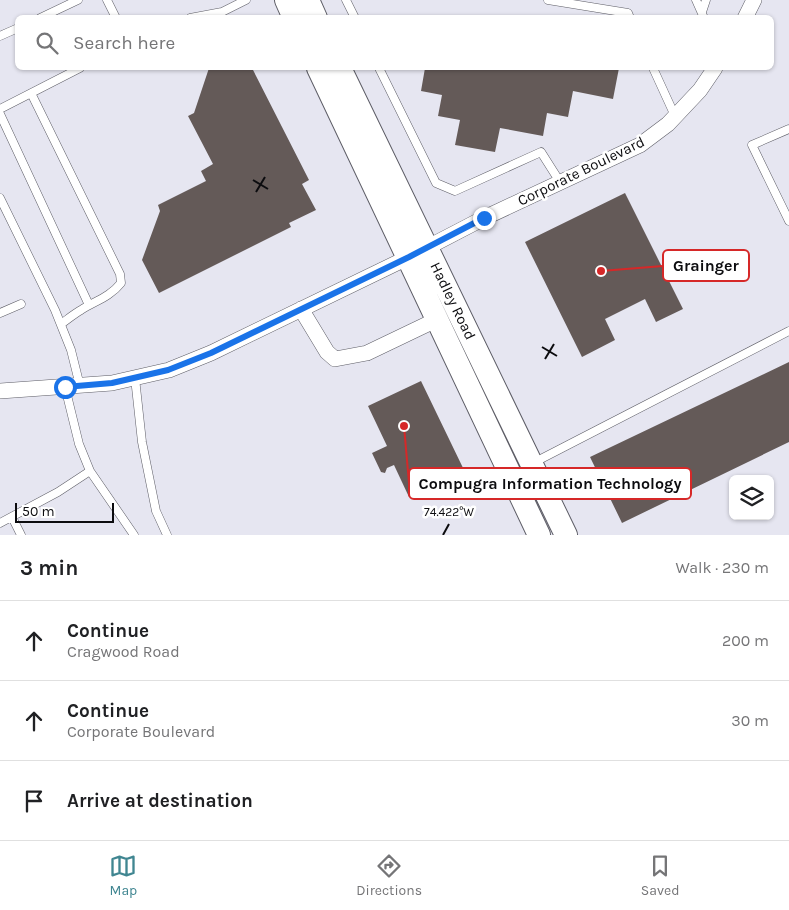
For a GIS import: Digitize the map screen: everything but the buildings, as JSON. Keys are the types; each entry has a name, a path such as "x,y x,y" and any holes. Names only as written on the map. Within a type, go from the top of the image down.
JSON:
{"main road":[{"path":"286,0 293,15"},
{"path":"308,0 315,15"},
{"name":"Hadley Road","path":"319,70 532,463 566,535"},
{"name":"Hadley Road","path":"341,70 418,252 438,319 539,535"}],"street":[{"path":"746,15 754,0"},
{"name":"Corporate Boulevard","path":"0,391 112,383 168,370 211,353 484,218 640,145 668,124 700,90 714,70"},
{"path":"301,309 327,352 336,359 368,354 438,319"}],"lane":[{"path":"46,15 78,0"},
{"path":"107,0 114,15"},
{"path":"206,15 222,12 246,0"},
{"path":"346,0 354,15"},
{"path":"548,0 628,13 629,15"},
{"path":"696,0 703,15"},
{"path":"703,15 706,0"},
{"path":"0,36 15,29"},
{"path":"0,109 76,70"},
{"path":"380,70 436,183 455,191 541,152 560,182"},
{"path":"654,70 675,116"},
{"path":"31,93 120,274 121,283 115,290 102,300 81,310 61,324"},
{"path":"0,114 90,305"},
{"path":"789,129 752,145 789,221"},
{"path":"0,198 61,324 71,350 72,386 79,444 90,471 134,535"},
{"path":"0,314 20,304"},
{"path":"532,463 789,331"},
{"path":"135,378 142,442 156,510 168,535"},
{"path":"0,523 58,492 90,471"},
{"path":"12,517 21,535"}],"place":[{"name":"Grainger","path":"601,271"},
{"name":"Compugra Information Technology","path":"404,426"}],"route":[{"path":"65,387 112,383 168,370 211,353 409,257 484,218"}]}
